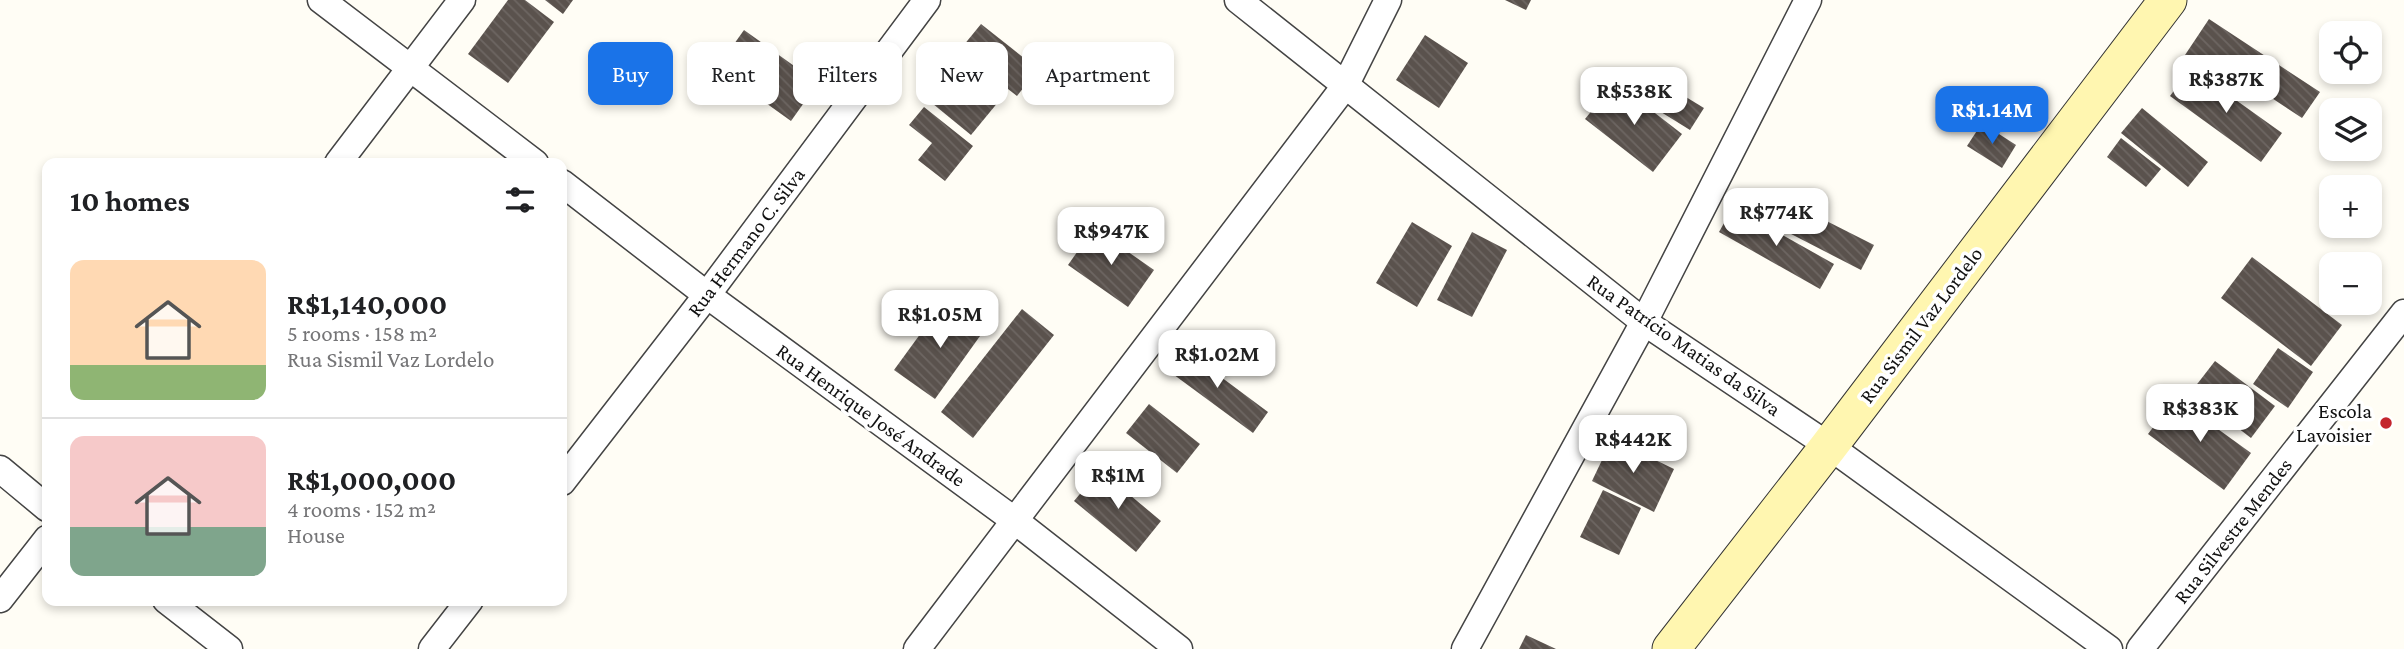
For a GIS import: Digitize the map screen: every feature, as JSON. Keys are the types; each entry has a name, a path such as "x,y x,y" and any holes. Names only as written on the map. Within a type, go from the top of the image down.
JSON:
{"street":[{"path":"321,0 528,158"},
{"path":"342,158 462,0"},
{"name":"Rua Hermano C. Silva","path":"567,476 707,295 927,0"},
{"name":"Rua Patrício Matias da Silva","path":"1238,0 1644,322 1829,446 2109,649"},
{"path":"917,649 1345,86 1388,0"},
{"path":"1465,649 1644,322 1808,0"},
{"name":"Rua Sismil Vaz Lordelo","path":"1671,649 2168,0"},
{"name":"Rua Henrique José Andrade","path":"567,187 707,295 1014,520 1179,649"},
{"name":"Rua Silvestre Mendes","path":"2140,649 2404,313"},
{"path":"0,469 42,504"},
{"path":"0,599 42,545"},
{"path":"174,606 229,649"},
{"path":"432,649 465,606"}],"building":[{"path":"508,0 525,0 554,22 508,83 468,54"},
{"path":"545,0 573,0 563,14"},
{"path":"1505,0 1531,0 1526,10"},
{"path":"2209,19 2320,92 2302,118 2255,87 2249,96 2185,55"},
{"path":"981,24 1004,42 966,42"},
{"path":"744,30 761,42 735,42"},
{"path":"1425,35 1468,63 1439,108 1396,80"},
{"path":"1008,45 1022,56 1022,90 1017,96 1008,89"},
{"path":"779,55 793,65 793,105 802,105 791,121 769,105 779,105"},
{"path":"2191,68 2282,133 2261,162 2170,96"},
{"path":"1653,77 1704,108 1690,130 1640,99"},
{"path":"1615,82 1682,134 1653,172 1585,119"},
{"path":"934,105 996,105 971,135"},
{"path":"924,107 973,146 945,181 918,160 932,143 909,125"},
{"path":"2142,108 2208,162 2188,187 2121,133"},
{"path":"1982,123 2016,145 2002,168 1967,146"},
{"path":"2121,138 2161,169 2146,187 2107,157"},
{"path":"1765,190 1874,245 1861,270 1752,214"},
{"path":"1733,207 1834,264 1820,289 1719,232"},
{"path":"1412,222 1452,246 1417,307 1376,283"},
{"path":"1094,228 1154,270 1128,307 1068,265"},
{"path":"1472,232 1507,250 1472,317 1437,300"},
{"path":"2252,257 2319,308 2319,315 2329,315 2342,325 2311,366 2221,298"},
{"path":"945,300 985,329 935,399 894,370"},
{"path":"1022,309 1054,335 973,438 941,412"},
{"path":"1182,348 1268,412 1253,433 1166,369"},
{"path":"2278,348 2313,372 2288,408 2253,384"},
{"path":"2215,361 2275,406 2251,438 2191,392"},
{"path":"2175,398 2251,453 2224,490 2148,434"},
{"path":"1149,404 1200,444 1177,473 1126,433"},
{"path":"1612,439 1674,469 1654,512 1592,481"},
{"path":"1100,470 1161,521 1136,552 1074,501"},
{"path":"1603,490 1641,508 1619,555 1580,537"},
{"path":"1526,635 1556,649 1519,649"}],"place":[{"name":"Escola Lavoisier","path":"2386,423"}]}
